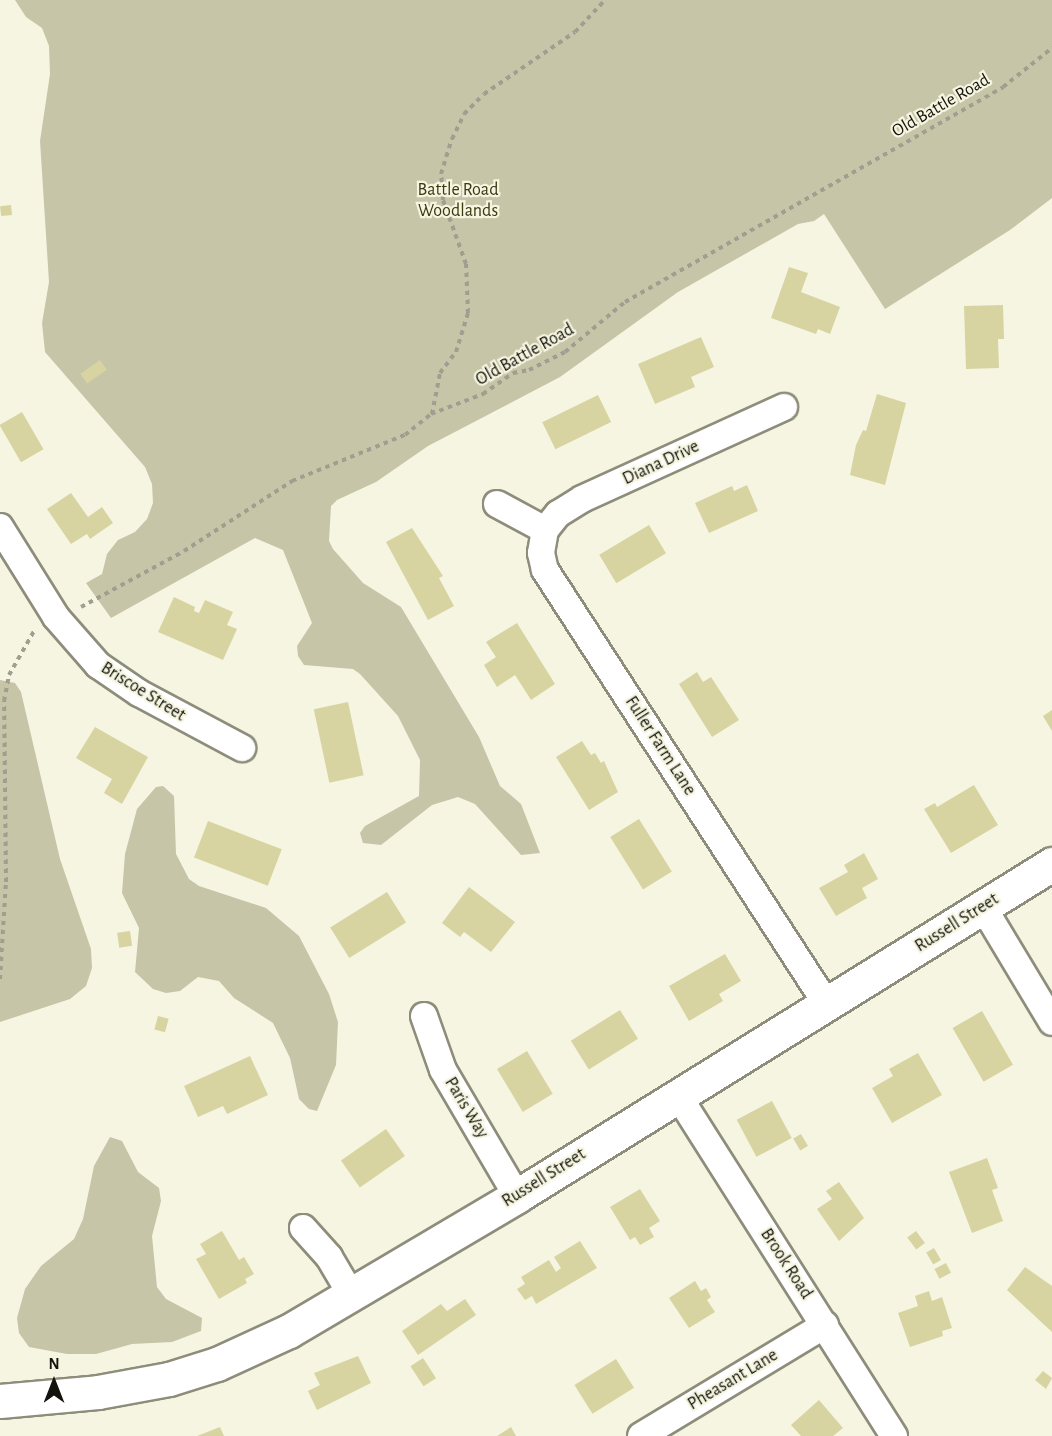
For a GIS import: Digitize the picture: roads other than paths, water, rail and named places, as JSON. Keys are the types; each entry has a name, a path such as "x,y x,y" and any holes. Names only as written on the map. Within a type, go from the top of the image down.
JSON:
{"street":[{"name":"Diana Drive","path":"545,530 558,514 582,499 784,407"},
{"path":"497,504 545,530"},
{"name":"Briscoe Street","path":"0,527 56,617 86,653 108,673 242,748"},
{"name":"Fuller Farm Lane","path":"545,530 541,553 545,570 826,1003"},
{"name":"Russell Street","path":"0,1401 98,1392 192,1373 246,1352 352,1296 1052,864"},
{"path":"983,907 1052,1022"},
{"name":"Paris Way","path":"424,1016 443,1070 517,1196"},
{"name":"Brook Road","path":"677,1094 894,1436"},
{"path":"303,1228 329,1257 352,1296"},
{"name":"Pheasant Lane","path":"641,1436 825,1325"}],"park label":[{"name":"Battle Road Woodlands","path":"458,201"}]}
